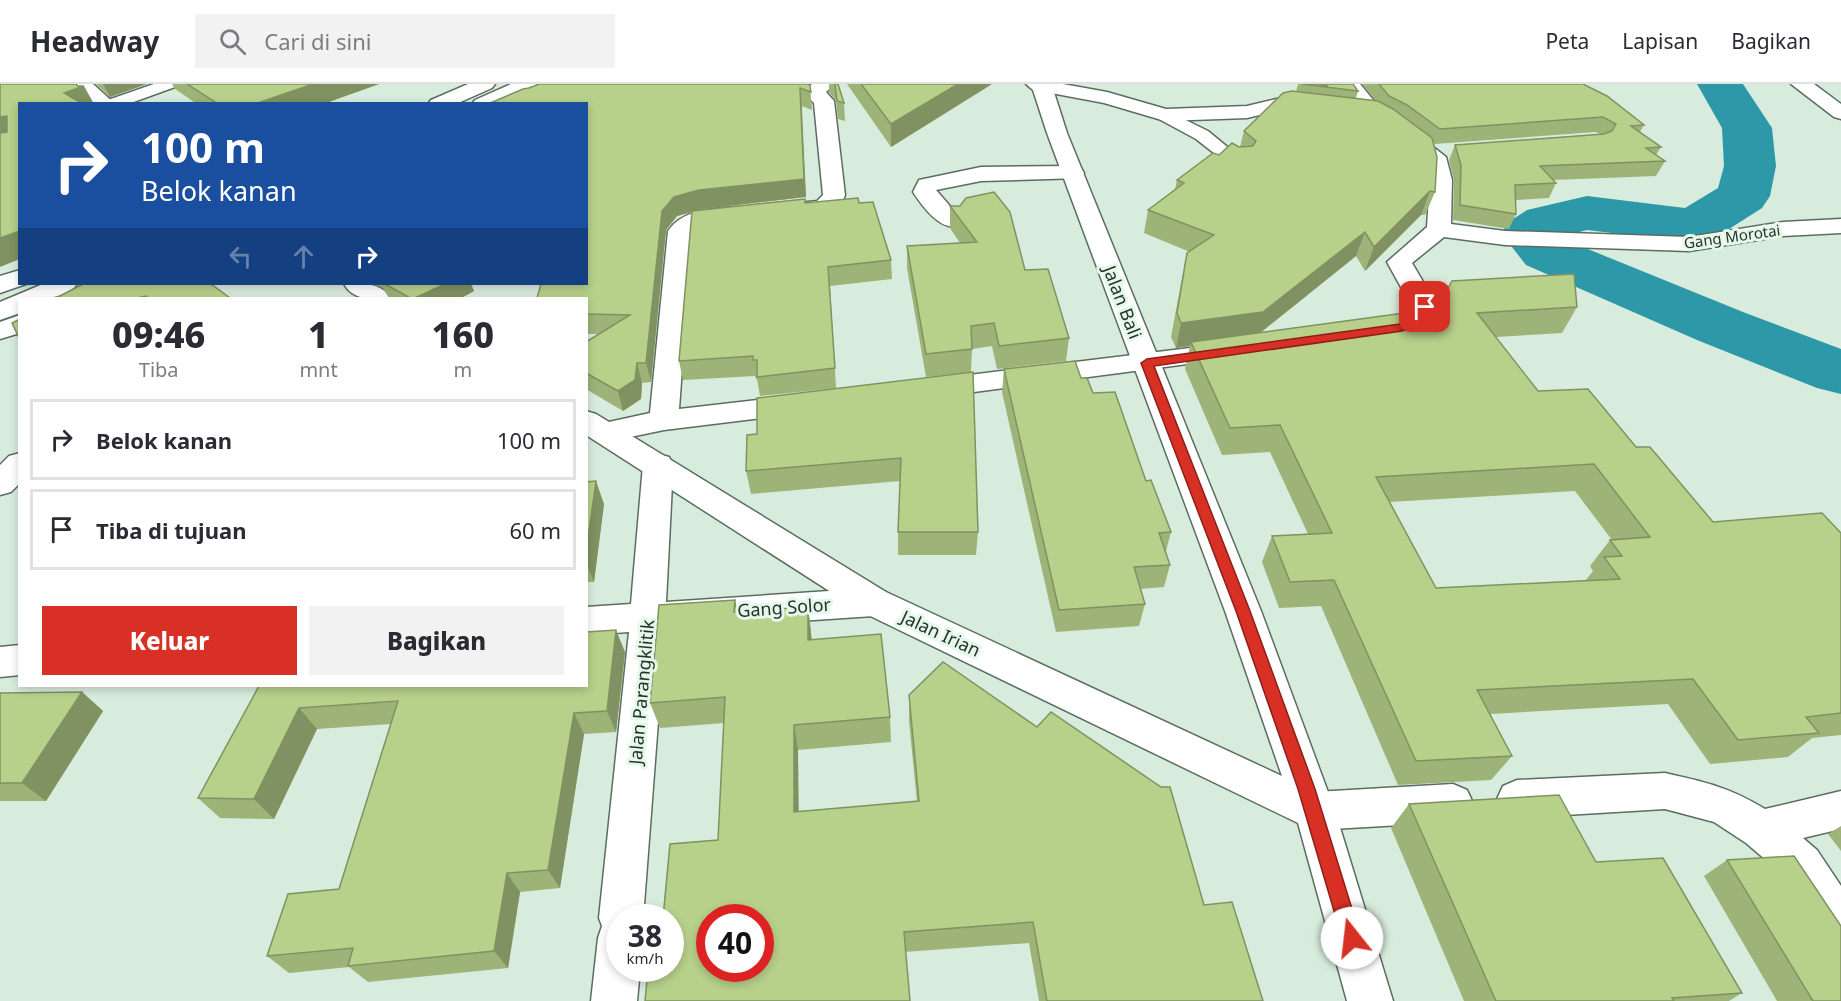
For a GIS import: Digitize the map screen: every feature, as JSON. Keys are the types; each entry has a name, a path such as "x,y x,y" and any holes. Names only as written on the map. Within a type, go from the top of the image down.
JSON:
{"street":[{"path":"81,84 103,102"},
{"path":"664,420 680,231 686,223 703,218 822,207 832,202 834,195 824,100 813,92 825,84"},
{"path":"1350,84 1365,115 1393,125 1442,152 1435,157 1441,180 1439,229 1399,262 1425,307 1419,321 1402,327 1368,332"},
{"path":"1801,84 1841,113"},
{"path":"1039,85 1107,98 1165,115 1247,112 1286,105 1331,110"},
{"name":"Jalan Bali","path":"1039,85 1243,611 1314,811 1370,1001"},
{"path":"445,102 482,91 509,99 535,88"},
{"path":"951,220 924,192 927,186 981,174 1073,173"},
{"name":"Gang Morotai","path":"1439,229 1505,238 1689,244 1783,229 1838,228"},
{"path":"0,285 18,278"},
{"path":"358,285 376,297"},
{"path":"37,297 74,292"},
{"path":"0,312 18,304"},
{"path":"0,331 18,324"},
{"path":"902,392 1253,348"},
{"path":"596,427 831,401"},
{"name":"Jalan Irian","path":"596,427 874,602 1314,811"},
{"name":"Jalan Parangklitik","path":"622,904 648,616 658,465"},
{"path":"0,484 18,466"},
{"name":"Gang Solor","path":"588,621 874,602"},
{"path":"0,662 18,660"},
{"path":"1314,811 1665,791 1724,806 1761,829 1802,864 1841,925"},
{"path":"1761,829 1841,810"},
{"path":"614,1001 616,982"}],"lane":[{"path":"117,102 169,84"},
{"path":"1165,115 1211,141 1239,164"}],"building":[{"path":"0,84 76,84 84,86 64,93 80,102 18,102 18,232 0,238 0,133 7,132 7,116 0,117"},
{"path":"187,84 313,84 261,102 215,102"},
{"path":"539,84 808,84 810,86 811,92 800,88 804,179 699,190 674,197 662,211 646,363 637,363 635,380 618,391 588,374 588,341 630,315 588,314 588,297 537,297 541,285 588,285 588,102 493,102"},
{"path":"835,84 838,84 844,103 837,101"},
{"path":"861,84 958,84 891,124"},
{"path":"1302,84 1327,86 1325,84 1353,84 1358,91"},
{"path":"1379,84 1583,84 1607,96 1644,125 1631,126 1661,147 1646,148 1665,161 1540,166 1556,183 1515,185 1516,214 1460,205 1461,165 1455,145 1604,134 1612,131 1616,124 1603,117 1440,129 1407,105 1389,96"},
{"path":"1292,91 1378,101 1393,109 1432,138 1437,157 1435,192 1430,191 1374,247 1365,232 1263,312 1181,323 1177,313 1187,253 1214,235 1148,210 1184,183 1177,180 1213,153 1219,155 1232,143 1239,147 1253,146 1256,141 1244,131 1283,93"},
{"path":"994,192 1010,212 1025,270 1048,269 1069,338 999,346 994,323 971,326 972,349 926,354 907,246 977,242 950,206 960,206 966,198"},
{"path":"858,198 859,203 873,202 891,260 828,267 835,368 757,377 757,360 753,360 753,356 679,361 692,211 805,199 805,203"},
{"path":"1574,274 1577,307 1477,313 1538,391 1588,389 1636,447 1650,447 1713,522 1822,513 1841,533 1841,713 1806,717 1819,733 1738,740 1693,679 1477,690 1512,756 1416,761 1334,580 1290,582 1272,536 1332,533 1280,425 1230,428 1191,342 1419,311 1442,299 1452,281","holes":["1594,464 1650,537 1610,540 1622,556 1604,557 1620,579 1436,588 1376,477"]},
{"path":"81,285 212,285 229,297 146,296 58,297"},
{"path":"387,285 443,285 417,297 408,297"},
{"path":"18,320 18,336 12,323"},
{"path":"1075,361 1081,378 1087,378 1093,393 1115,392 1146,481 1151,480 1171,532 1159,533 1170,565 1134,567 1145,604 1059,610 1004,369"},
{"path":"973,372 978,532 898,532 901,458 746,471 747,435 757,434 757,398"},
{"path":"596,481 588,539 588,482"},
{"path":"735,600 734,612 808,607 808,640 881,634 890,717 794,725 794,812 919,801 909,695 943,662 1037,727 1051,712 1161,787 1170,787 1204,905 1232,902 1263,1001 1047,1001 1033,922 904,932 910,1001 645,1001 647,982 684,982 684,904 664,904 670,844 718,840 725,697 650,703 659,605"},
{"path":"616,630 607,711 574,713 548,870 507,873 494,951 348,966 353,948 267,956 288,894 339,889 398,701 299,708 254,799 198,798 258,687 588,687 588,632"},
{"path":"82,692 22,783 0,783 0,693"},
{"path":"1559,795 1596,862 1663,858 1742,993 1672,998 1674,1001 1496,1001 1409,804"},
{"path":"1794,856 1841,926 1841,1001 1813,1001 1727,860"}],"waterway":[{"path":"1720,84 1747,128 1750,166 1743,196 1695,226 1587,213 1547,222 1530,233 1547,253 1720,326 1841,373"}],"route":[{"path":"1352,938 1307,789 1243,611 1147,363 1402,327 1419,321 1425,307"}]}
